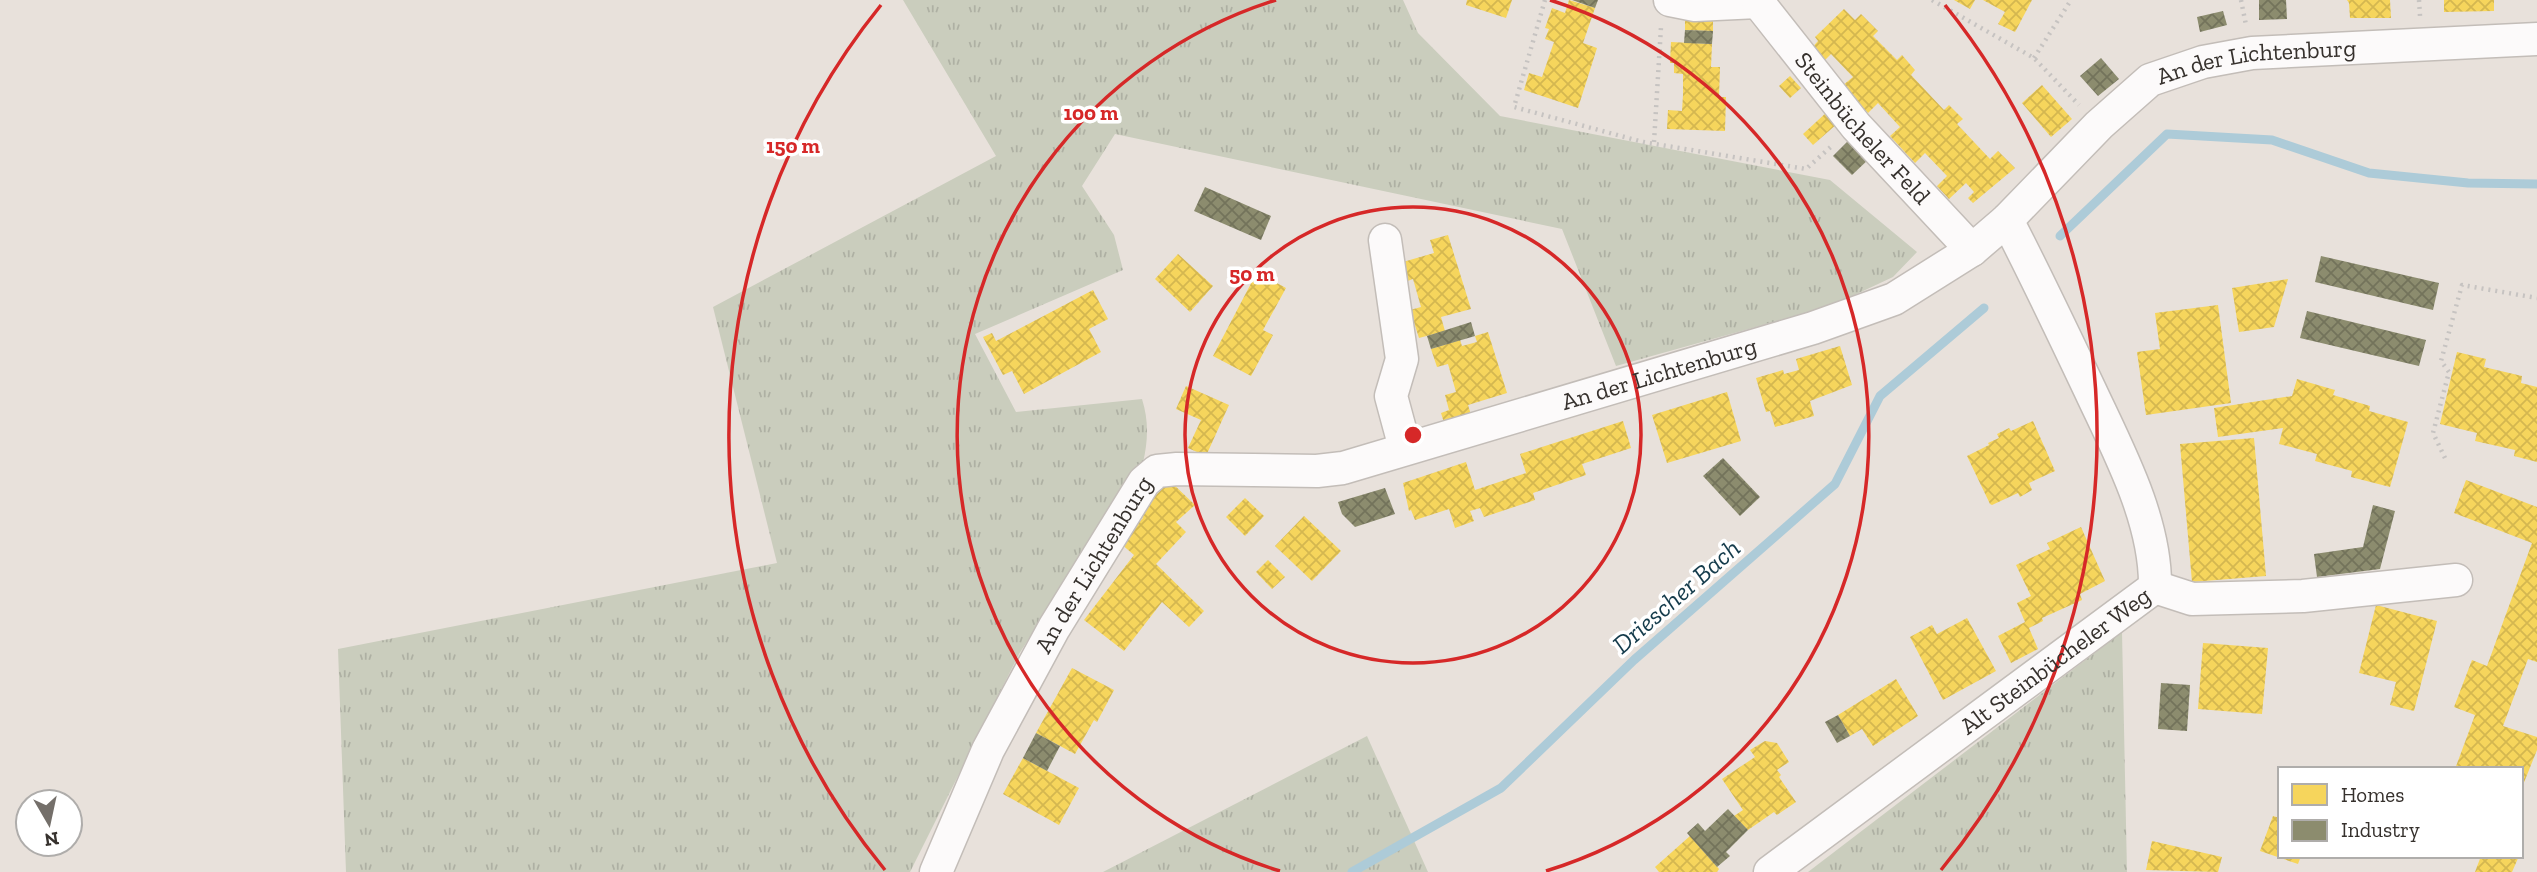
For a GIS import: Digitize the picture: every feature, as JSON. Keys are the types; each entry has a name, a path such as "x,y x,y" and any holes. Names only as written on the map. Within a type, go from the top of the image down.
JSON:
{"street":[{"name":"Steinbücheler Feld","path":"1666,13 1695,5 1760,1 1856,126 1972,250"},
{"name":"An der Lichtenburg","path":"936,872 988,750 1054,628 1144,482 1157,471 1317,471 1343,468 1825,324 1894,299 1972,250 2007,220 2099,125 2150,80 2203,62 2252,53 2537,39"},
{"name":"Alt Steinbücheler Weg","path":"1770,872 2155,587 2151,537 2118,449 2043,288 2007,220"},
{"path":"1385,240 1402,359 1391,396 1405,448"},
{"path":"2155,587 2192,599 2303,596 2456,580"}],"path":[{"path":"1545,0 1514,107 1643,142 1806,169 1856,126"},
{"path":"1932,0 2034,58 2099,125"},
{"path":"2034,58 2071,0"},
{"path":"1654,142 1666,13"},
{"path":"2445,458 2433,433 2449,372 2441,361 2462,285 2537,298"}],"green space":[{"path":"903,0 1403,0 1418,33 1500,116 1830,180 1917,252 1893,277 1831,306 1616,366 1562,229 1115,134 1082,186 1114,235 1123,270 975,334 1016,412 1142,399 1147,431 1143,463 1019,654 910,872 346,872 338,649 777,563 713,307 996,156"},
{"path":"2122,632 2127,872 1808,872"},
{"path":"1367,736 1428,872 1103,872"}],"building: Homes":[{"path":"1467,0 1512,0 1506,18 1466,5"},
{"path":"1569,0 1595,8 1583,43 1597,48 1578,108 1524,90 1529,73 1542,77 1554,42 1545,39 1549,29 1545,28 1552,8 1565,13"},
{"path":"1954,0 1975,0 1970,9"},
{"path":"1983,0 2032,0 2015,32 1998,24 2005,12"},
{"path":"2347,0 2390,0 2391,18 2350,18"},
{"path":"2444,0 2494,0 2494,11 2444,12"},
{"path":"1844,9 1855,20 1861,14 1878,31 1873,36 1897,60 1902,55 1915,70 1911,75 1944,110 1949,105 1963,119 1957,124 1990,159 1998,151 2015,168 1973,203 1968,198 1974,192 1966,183 1949,199 1937,186 1947,176 1925,153 1915,163 1890,136 1900,127 1878,103 1868,113 1842,86 1853,77 1831,54 1821,64 1809,51 1818,41 1815,37"},
{"path":"1685,16 1713,16 1713,31 1685,30"},
{"path":"1671,42 1712,44 1711,67 1720,67 1719,97 1726,97 1725,131 1667,129 1668,110 1682,111 1683,95 1683,74 1674,73 1674,63 1670,63"},
{"path":"1790,76 1801,88 1790,98 1779,86"},
{"path":"2042,85 2072,119 2051,137 2022,103"},
{"path":"1828,111 1838,123 1813,145 1803,134"},
{"path":"1448,235 1471,309 1441,317 1445,331 1419,338 1410,310 1421,307 1413,279 1402,283 1396,264 1434,253 1430,240"},
{"path":"1178,254 1213,286 1190,312 1155,279"},
{"path":"1257,272 1286,288 1263,330 1273,335 1251,376 1213,356"},
{"path":"2288,279 2274,327 2239,332 2232,288"},
{"path":"1093,290 1108,319 1089,329 1101,352 1024,394 1012,371 1003,375 983,337 992,333 996,341"},
{"path":"2218,305 2231,403 2146,415 2137,352 2160,349 2155,313"},
{"path":"1488,332 1507,393 1468,405 1472,418 1445,426 1441,413 1449,410 1445,395 1456,392 1448,364 1437,367 1431,349 1460,340 1462,346 1477,342 1475,336"},
{"path":"1840,346 1852,385 1810,401 1814,416 1775,427 1770,411 1766,412 1756,378 1783,370 1784,374 1799,370 1796,359"},
{"path":"2457,352 2486,359 2484,367 2522,376 2521,383 2537,387 2537,462 2514,456 2515,450 2475,441 2477,433 2440,424"},
{"path":"2297,379 2335,390 2333,395 2370,406 2369,411 2408,422 2390,487 2351,477 2352,471 2315,461 2317,454 2279,444 2283,428 2218,437 2214,408 2292,396"},
{"path":"1186,386 1229,405 1206,456 1188,448 1201,420 1176,409"},
{"path":"1727,392 1741,441 1667,463 1652,415"},
{"path":"1623,421 1631,448 1582,464 1586,475 1533,493 1535,500 1484,517 1480,508 1470,511 1474,521 1455,528 1449,509 1415,520 1411,510 1409,511 1403,483 1466,462 1475,490 1526,473 1520,454"},
{"path":"2033,421 2055,471 2029,483 2032,490 2020,497 2018,493 1990,504 1967,456 1999,438 1997,434"},
{"path":"2254,438 2266,576 2192,582 2180,444"},
{"path":"2466,480 2537,507 2537,662 2528,659 2503,726 2537,737 2537,750 2523,785 2523,767 2456,767 2475,715 2454,707 2472,660 2487,666 2532,543 2454,513"},
{"path":"1170,481 1195,505 1176,522 1186,532 1156,564 1204,611 1189,627 1162,602 1124,651 1084,620 1134,555 1120,543 1143,518 1138,513"},
{"path":"1245,498 1264,516 1245,536 1226,517"},
{"path":"1304,516 1341,551 1312,581 1275,546"},
{"path":"2081,527 2105,581 2080,594 2082,600 2042,618 2043,621 2029,628 2038,649 2011,663 1998,636 2025,622 2017,603 2031,596 2016,565 2050,549 2047,543"},
{"path":"1268,560 1285,577 1272,589 1256,572"},
{"path":"2376,605 2437,621 2414,711 2390,705 2396,682 2359,673"},
{"path":"1967,618 1996,671 1943,700 1910,637 1932,625 1937,634"},
{"path":"2203,643 2268,648 2262,714 2198,709"},
{"path":"1072,668 1114,690 1097,722 1094,720 1075,754 1036,733"},
{"path":"1896,679 1918,716 1873,746 1862,729 1850,736 1838,715"},
{"path":"1765,741 1777,743 1789,762 1777,770 1796,802 1777,815 1774,812 1748,830 1734,816 1743,810 1722,779 1755,757 1750,750"},
{"path":"1023,758 1079,788 1059,825 1003,794"},
{"path":"2273,816 2278,817 2278,857 2260,851"},
{"path":"1690,836 1719,869 1717,872 1659,872 1655,867"},
{"path":"2152,841 2222,857 2218,872 2146,870"},
{"path":"2280,858 2300,858 2298,864"},
{"path":"2480,858 2518,858 2512,872 2475,872"}],"building: Industry":[{"path":"1572,0 1598,0 1595,8"},
{"path":"2259,0 2286,0 2287,19 2259,20"},
{"path":"2223,11 2227,25 2200,32 2197,17"},
{"path":"1685,30 1713,31 1712,44 1684,43"},
{"path":"2101,58 2119,79 2098,96 2080,76"},
{"path":"1852,137 1871,157 1852,175 1833,156"},
{"path":"1205,187 1271,216 1261,240 1194,211"},
{"path":"2321,256 2439,283 2433,310 2315,282"},
{"path":"2307,311 2426,340 2419,366 2300,338"},
{"path":"1471,322 1475,336 1431,349 1427,336"},
{"path":"1723,458 1760,497 1740,516 1703,476"},
{"path":"1385,488 1395,514 1355,527 1342,514 1338,502"},
{"path":"2373,505 2395,511 2380,569 2317,577 2314,554 2363,547"},
{"path":"2161,683 2190,685 2187,731 2158,729"},
{"path":"1838,715 1850,736 1837,743 1825,722"},
{"path":"1036,733 1060,746 1047,771 1023,758"},
{"path":"1728,809 1748,830 1726,852 1730,856 1717,867 1687,833 1698,823 1705,831"}],"waterway":[{"name":"Driescher Bach","path":"2060,236 2167,134 2272,140 2369,173 2468,183 2537,184"},
{"name":"Driescher Bach","path":"1352,872 1501,788 1634,660 1835,484 1880,396 1984,308"}]}
